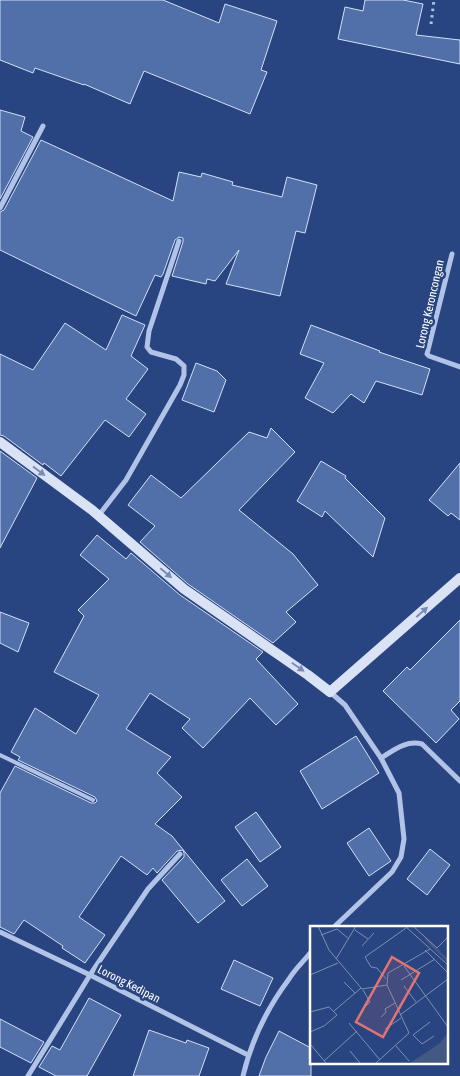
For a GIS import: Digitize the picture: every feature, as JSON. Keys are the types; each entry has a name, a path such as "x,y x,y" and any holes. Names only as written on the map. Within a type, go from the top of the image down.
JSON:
{"street":[{"path":"0,208 42,126"},
{"path":"98,516 126,480 184,375 184,366 176,358 151,352 147,347 149,331 179,241"},
{"name":"Lorong Keroncongan","path":"452,254 427,354 460,367"},
{"path":"0,442 98,516 184,588 308,674 345,705 381,758 398,793 404,839 401,857 392,872 335,926"},
{"path":"330,692 460,578"},
{"path":"381,758 405,744 414,742 422,744 460,781"},
{"path":"28,1076 90,975 148,889 180,854"},
{"name":"Lorong Kedipan","path":"0,932 248,1055"},
{"path":"243,1076 248,1055 259,1030 288,979 310,953"}],"lane":[{"path":"0,755 93,800"}],"path":[{"path":"431,24 434,0"}],"building":[{"path":"0,0 163,0 219,23 225,4 277,21 261,70 267,72 250,114 144,71 130,104 84,84 35,68 33,73 0,60"},
{"path":"365,0 403,0 423,4 416,35 460,40 460,64 338,39 345,7 363,11"},
{"path":"0,110 25,117 21,131 33,137 0,199"},
{"path":"41,140 173,201 179,172 201,177 202,173 233,182 232,185 282,197 287,177 317,185 305,233 296,231 280,296 226,284 239,250 215,281 207,279 206,284 172,276 183,242 183,238 179,237 175,240 163,274 161,277 155,275 136,316 0,250 0,212 4,210"},
{"path":"122,315 145,325 131,356 148,369 126,399 146,414 129,437 105,420 61,476 0,435 0,354 33,370 65,323 106,350"},
{"path":"311,325 379,352 430,369 422,395 376,381 364,403 351,394 333,413 305,398 324,363 300,354"},
{"path":"196,363 217,371 226,380 214,412 182,400"},
{"path":"271,428 295,452 239,510 293,554 318,585 286,612 296,622 273,643 188,584 140,542 155,526 128,505 151,475 181,498 249,432 267,438"},
{"path":"0,451 37,478 0,548"},
{"path":"321,461 346,476 345,478 385,518 373,557 325,511 322,517 297,501"},
{"path":"460,463 460,520 451,513 448,516 429,500"},
{"path":"97,535 126,559 131,553 180,595 263,652 256,659 298,704 276,725 250,698 203,748 182,728 190,719 150,693 126,729 171,757 157,773 182,797 155,824 172,836 225,901 198,923 162,880 184,857 183,850 177,851 157,873 153,868 147,875 121,856 79,917 105,935 85,963 24,920 14,934 0,927 0,793 15,766 91,803 97,801 95,797 18,760 20,757 11,752 35,708 76,734 99,695 54,672 84,616 78,610 109,579 80,555"},
{"path":"0,612 29,623 18,652 0,643"},
{"path":"460,620 460,701 451,710 459,719 436,743 383,691 407,667 410,670"},
{"path":"356,736 379,773 322,809 300,771"},
{"path":"256,812 281,847 260,862 235,827"},
{"path":"369,828 391,861 369,876 347,843"},
{"path":"430,849 450,865 427,895 407,879"},
{"path":"247,859 268,886 242,906 221,880"},
{"path":"234,960 273,978 260,1006 221,989"},
{"path":"89,998 121,1015 87,1076 56,1076 39,1067 52,1046 60,1050"},
{"path":"0,1019 44,1042 31,1063 0,1047"},
{"path":"149,1030 186,1043 187,1040 209,1048 199,1076 133,1076"},
{"path":"279,1031 310,1047 311,1076 259,1076"}]}
